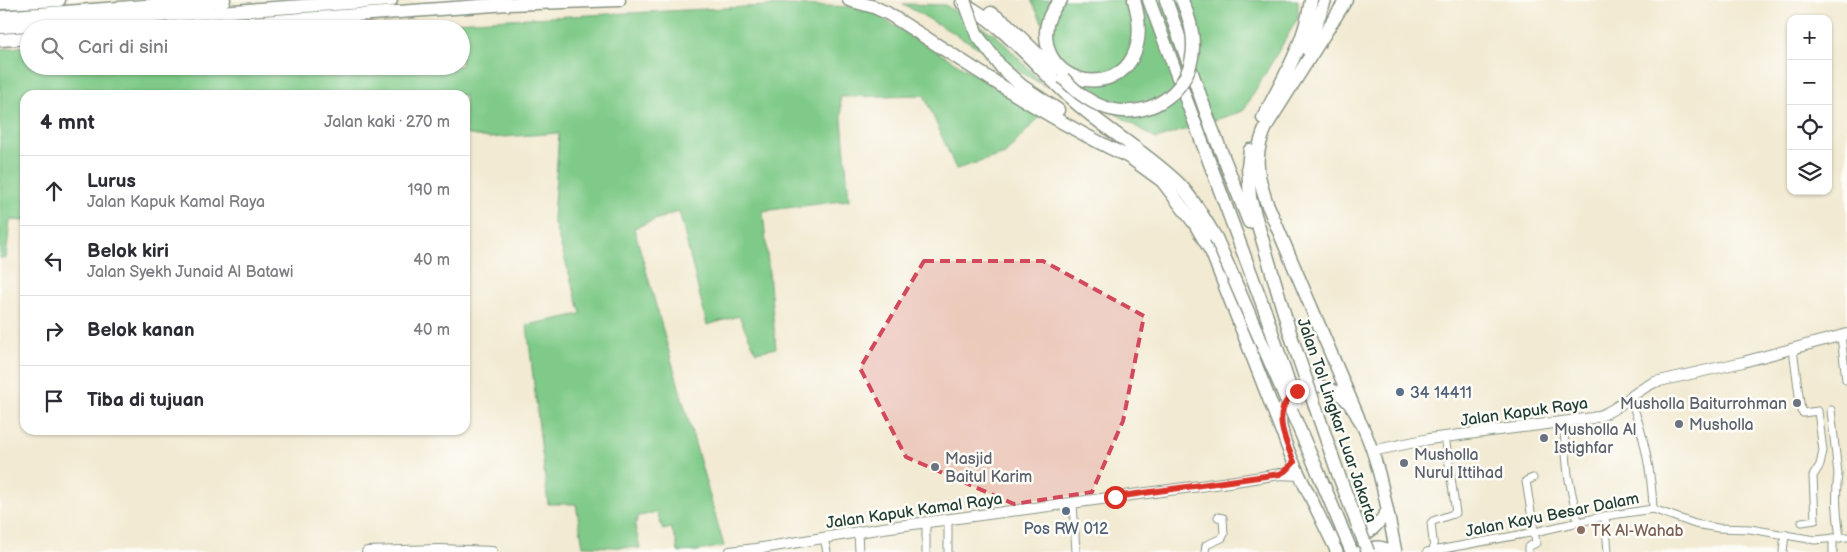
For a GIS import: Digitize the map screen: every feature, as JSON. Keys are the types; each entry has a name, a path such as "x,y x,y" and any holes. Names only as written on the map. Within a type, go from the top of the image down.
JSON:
{"highway":[{"path":"0,3 59,0"},
{"path":"0,17 224,0"},
{"path":"101,20 391,0"},
{"path":"294,20 522,4 618,0"},
{"path":"849,0 887,13 1063,124 1098,143 1133,152"},
{"path":"1061,0 1053,9 1047,24 1046,38 1049,50 1054,61 1067,73 1082,79 1096,81 1112,77 1122,71 1135,54 1139,28 1134,0"},
{"path":"1149,0 1265,311 1318,472"},
{"path":"1166,0 1211,126 1280,304"},
{"path":"959,1 979,7 998,17 1088,100 1113,110 1126,111 1141,110 1162,102 1182,83 1188,72 1193,42 1191,28 1182,0"},
{"path":"1255,135 1285,91 1305,53 1325,0"},
{"path":"1346,0 1268,123 1260,143 1257,164 1266,201 1358,417"},
{"path":"959,1 989,21 1079,106 1133,152 1163,182 1195,224 1212,253 1282,432"},
{"path":"959,1 977,35 1002,68 1014,80 1039,98 1133,152 1180,185 1196,204 1214,234 1318,472"},
{"path":"1280,304 1250,198 1248,159 1255,135 1297,50 1311,1"},
{"path":"0,27 20,26"},
{"path":"0,40 20,39"},
{"path":"1163,182 1175,190 1214,234"},
{"name":"Jalan Tol Lingkar Luar Jakarta","path":"1280,304 1339,476 1368,552"},
{"name":"Jalan Tol Lingkar Luar Jakarta","path":"1318,472 1352,552"}],"main road":[{"name":"Jalan Kapuk Raya","path":"1372,451 1445,436 1563,422 1602,415 1618,407 1655,382 1844,335"},
{"path":"1337,552 1294,462 1282,432 1282,412 1289,398 1302,389 1312,386 1327,388 1338,393 1349,403 1358,417 1372,451 1396,552"},
{"path":"1280,474 1294,462"},
{"name":"Jalan Kapuk Kamal Raya","path":"730,552 926,522 1280,474 1300,475"},
{"path":"1328,534 1353,539 1362,536 1371,531 1380,522 1387,511"},
{"path":"1359,552 1372,547 1384,548 1392,552"},
{"path":"367,552 492,552"}],"street":[{"path":"1844,335 1846,380"},
{"path":"1793,349 1801,411 1803,413 1818,411 1823,451 1820,465 1813,476 1815,520 1802,522"},
{"name":"Jalan Kayu Besar Dalam","path":"1630,398 1642,436 1653,495 1653,508"},
{"path":"1831,410 1838,474 1836,510 1840,538 1833,552"},
{"path":"1563,422 1568,475 1578,522"},
{"path":"1430,551 1432,521 1456,513 1445,436"},
{"path":"1838,474 1847,474"},
{"path":"1528,552 1528,547 1536,543 1526,481 1533,478"},
{"path":"1073,503 1076,552"},
{"name":"Jalan Kayu Besar Dalam","path":"1430,551 1653,508 1695,524 1718,528 1750,529 1815,540 1840,538"},
{"path":"1204,552 1206,545 1222,538 1224,534 1223,518 1218,516"},
{"path":"1605,516 1608,552"},
{"path":"948,519 948,552"},
{"path":"926,522 926,552"},
{"path":"858,532 859,552"},
{"path":"1783,552 1785,534"},
{"path":"824,538 827,552"}],"highlighted area":[{"path":"924,261 1043,261 1144,316 1123,421 1092,492 1014,504 906,457 860,368"}],"green space":[{"path":"1031,0 1298,0 1298,18 1243,111 1156,139 1075,88"},
{"path":"903,4 945,5 997,36 1045,86"},
{"path":"785,5 864,7 1041,115 1005,154 956,169 924,95 840,97 849,200 763,211 776,348 756,352 739,316 707,325 679,211 634,228 724,546 678,552 671,528 663,530 657,513 638,516 635,526 640,548 583,546 576,504 548,504 527,325 581,314 553,219 559,133 489,138 470,135 470,90 20,90 20,221 10,220 6,258 0,258 0,49 20,47 20,75 470,75 470,21"}],"place":[{"name":"34 14411","path":"1400,392"},
{"name":"Musholla Baiturrohman","path":"1797,403"},
{"name":"Musholla","path":"1679,424"},
{"name":"Musholla Al Istighfar","path":"1544,438"},
{"name":"Musholla Nurul Ittihad","path":"1404,463"},
{"name":"Masjid Baitul Karim","path":"935,467"},
{"name":"Pos RW 012","path":"1066,511"},
{"name":"TK Al-Wahab","path":"1581,530"}],"route":[{"path":"1115,497 1280,474 1294,462 1282,432 1281,421 1286,402 1297,391"}]}
